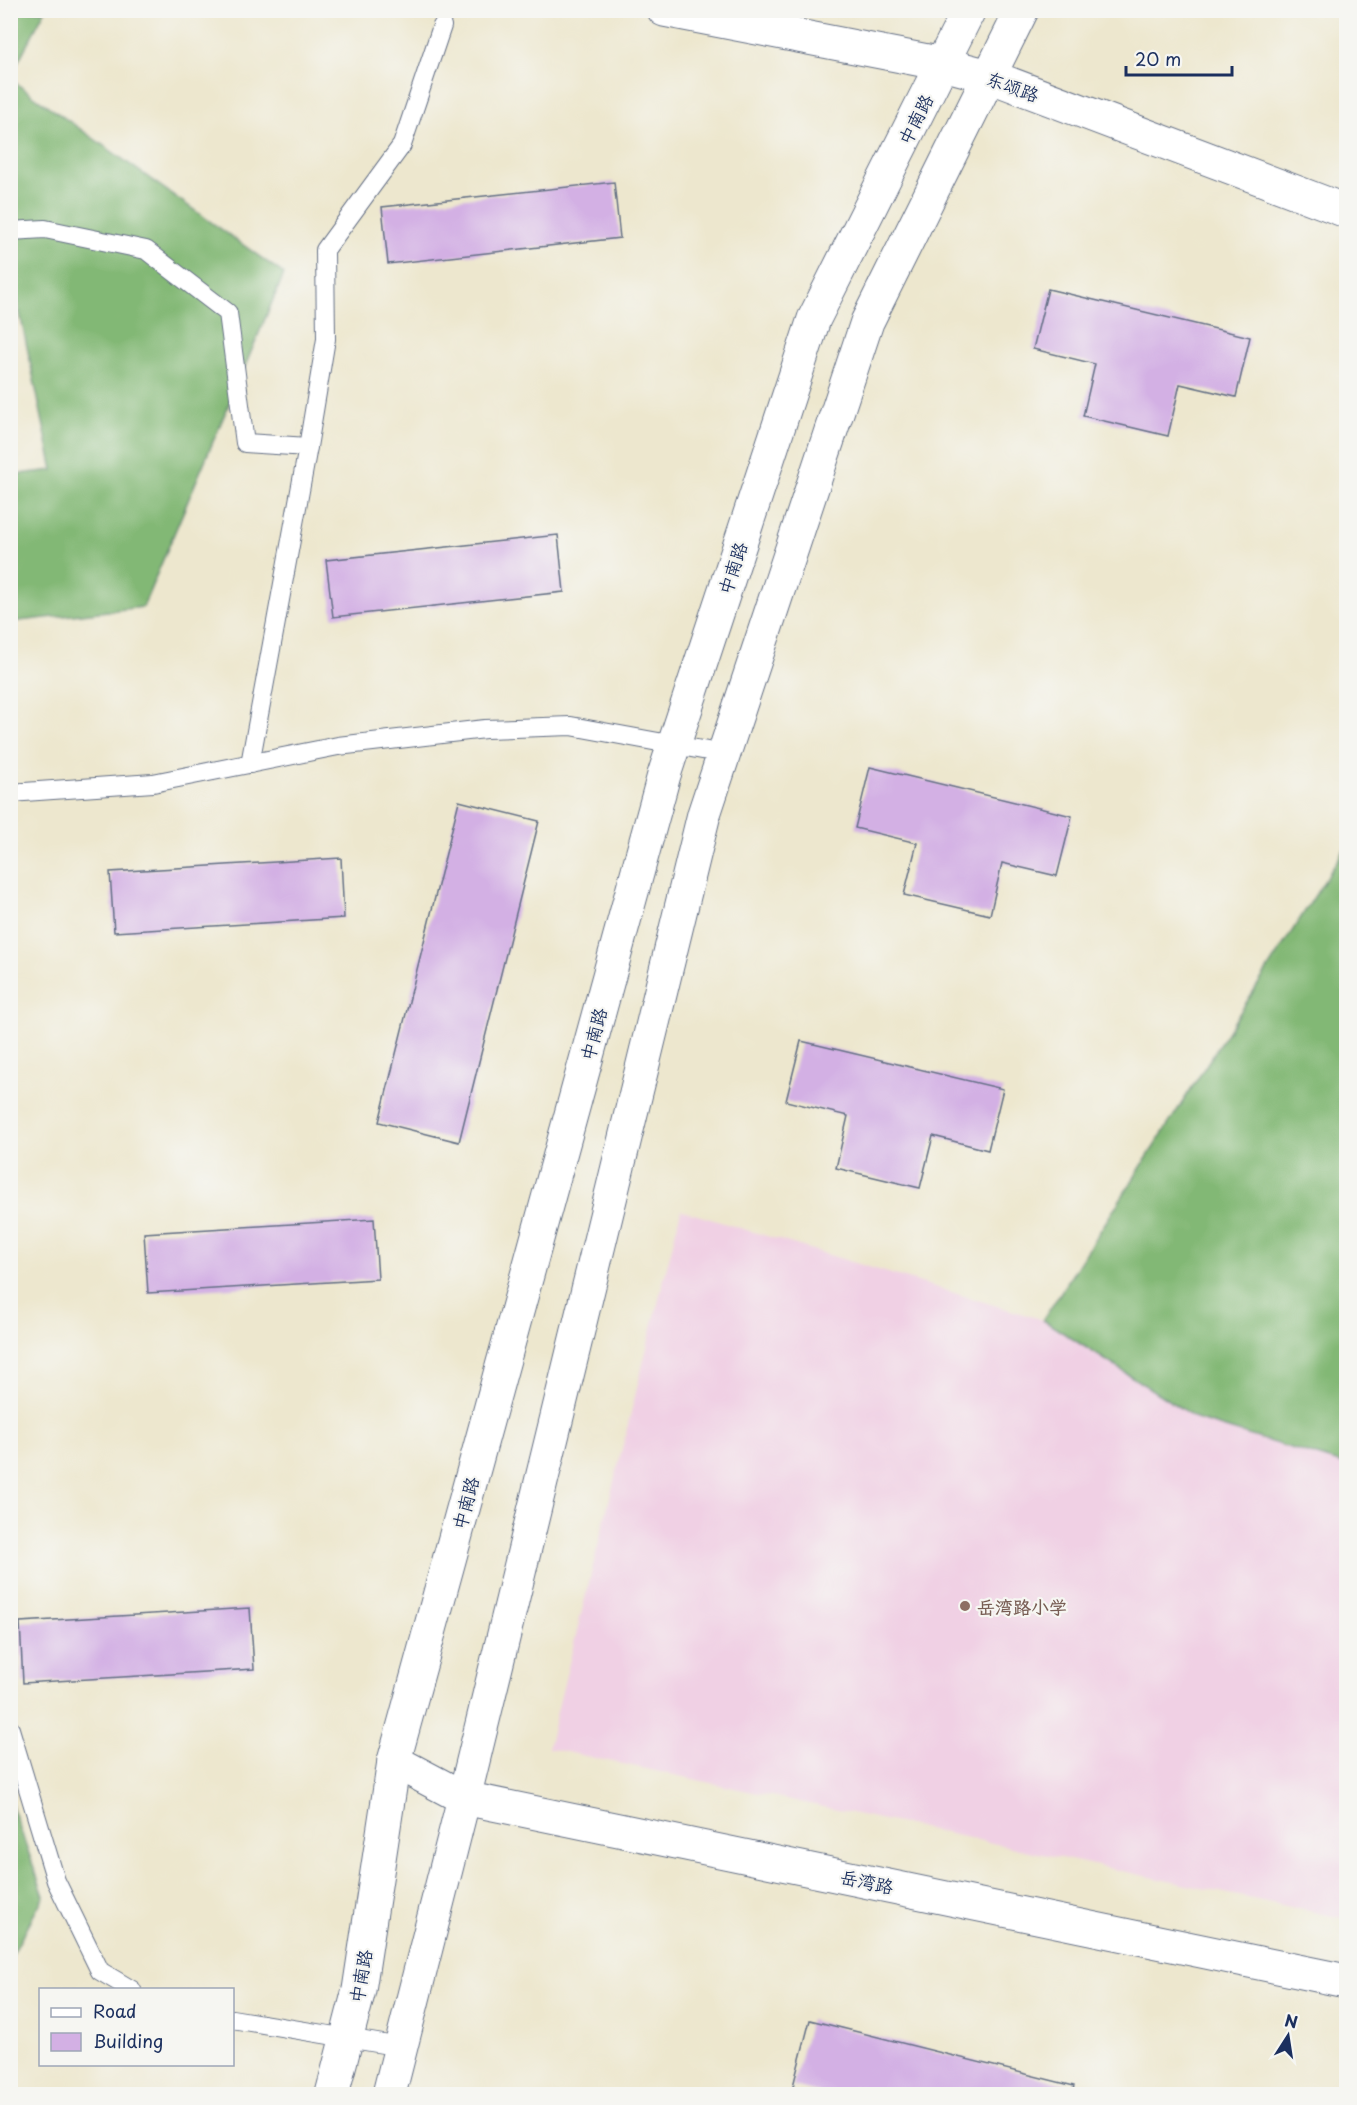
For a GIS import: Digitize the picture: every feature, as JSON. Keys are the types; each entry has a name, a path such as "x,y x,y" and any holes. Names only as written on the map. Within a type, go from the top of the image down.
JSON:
{"main road":[{"name":"东颂路","path":"664,10 943,64 989,76 1347,211"},
{"name":"中南路","path":"332,2094 359,1990 394,1761 674,745 814,319 969,10"},
{"path":"389,2094 464,1798 704,814 867,322 1022,10"},
{"name":"岳湾路","path":"394,1761 464,1798 1347,1981"}],"lane":[{"path":"250,764 326,339 325,250 402,145 442,26"},
{"path":"10,231 45,229 146,250 228,313 245,443 308,447"},
{"path":"10,793 153,783 339,746 485,729 571,726 724,754"},
{"path":"10,1730 56,1881 100,1971 130,1988"},
{"path":"234,2019 401,2047"}],"shaded area":[{"name":"岳湾路小学","path":"681,1210 1043,1320 1199,1420 1346,1465 1346,1919 548,1748"}],"green space":[{"path":"10,11 45,11 11,75"},
{"path":"10,79 284,274 143,607 11,622 11,475 53,470 11,271"},
{"path":"1346,847 1346,1465 1199,1420 1043,1320"},
{"path":"11,1803 44,1896 10,1957"}],"building":[{"path":"614,182 620,238 388,264 382,207"},
{"path":"1048,289 1250,337 1236,397 1180,384 1168,436 1083,416 1095,364 1033,349"},
{"path":"558,535 564,592 333,617 326,560"},
{"path":"870,767 1072,816 1057,876 1002,863 990,915 904,895 917,843 855,828"},
{"path":"459,801 539,821 459,1142 379,1122"},
{"path":"341,858 344,918 114,932 110,872"},
{"path":"801,1041 1003,1089 988,1150 933,1136 920,1188 836,1168 848,1116 786,1101"},
{"path":"374,1219 378,1279 148,1293 144,1233"},
{"path":"250,1608 254,1669 23,1683 20,1622"},
{"path":"810,2020 1074,2086 1072,2094 826,2094 793,2086"}],"place":[{"name":"岳湾路小学","path":"965,1606"}]}
